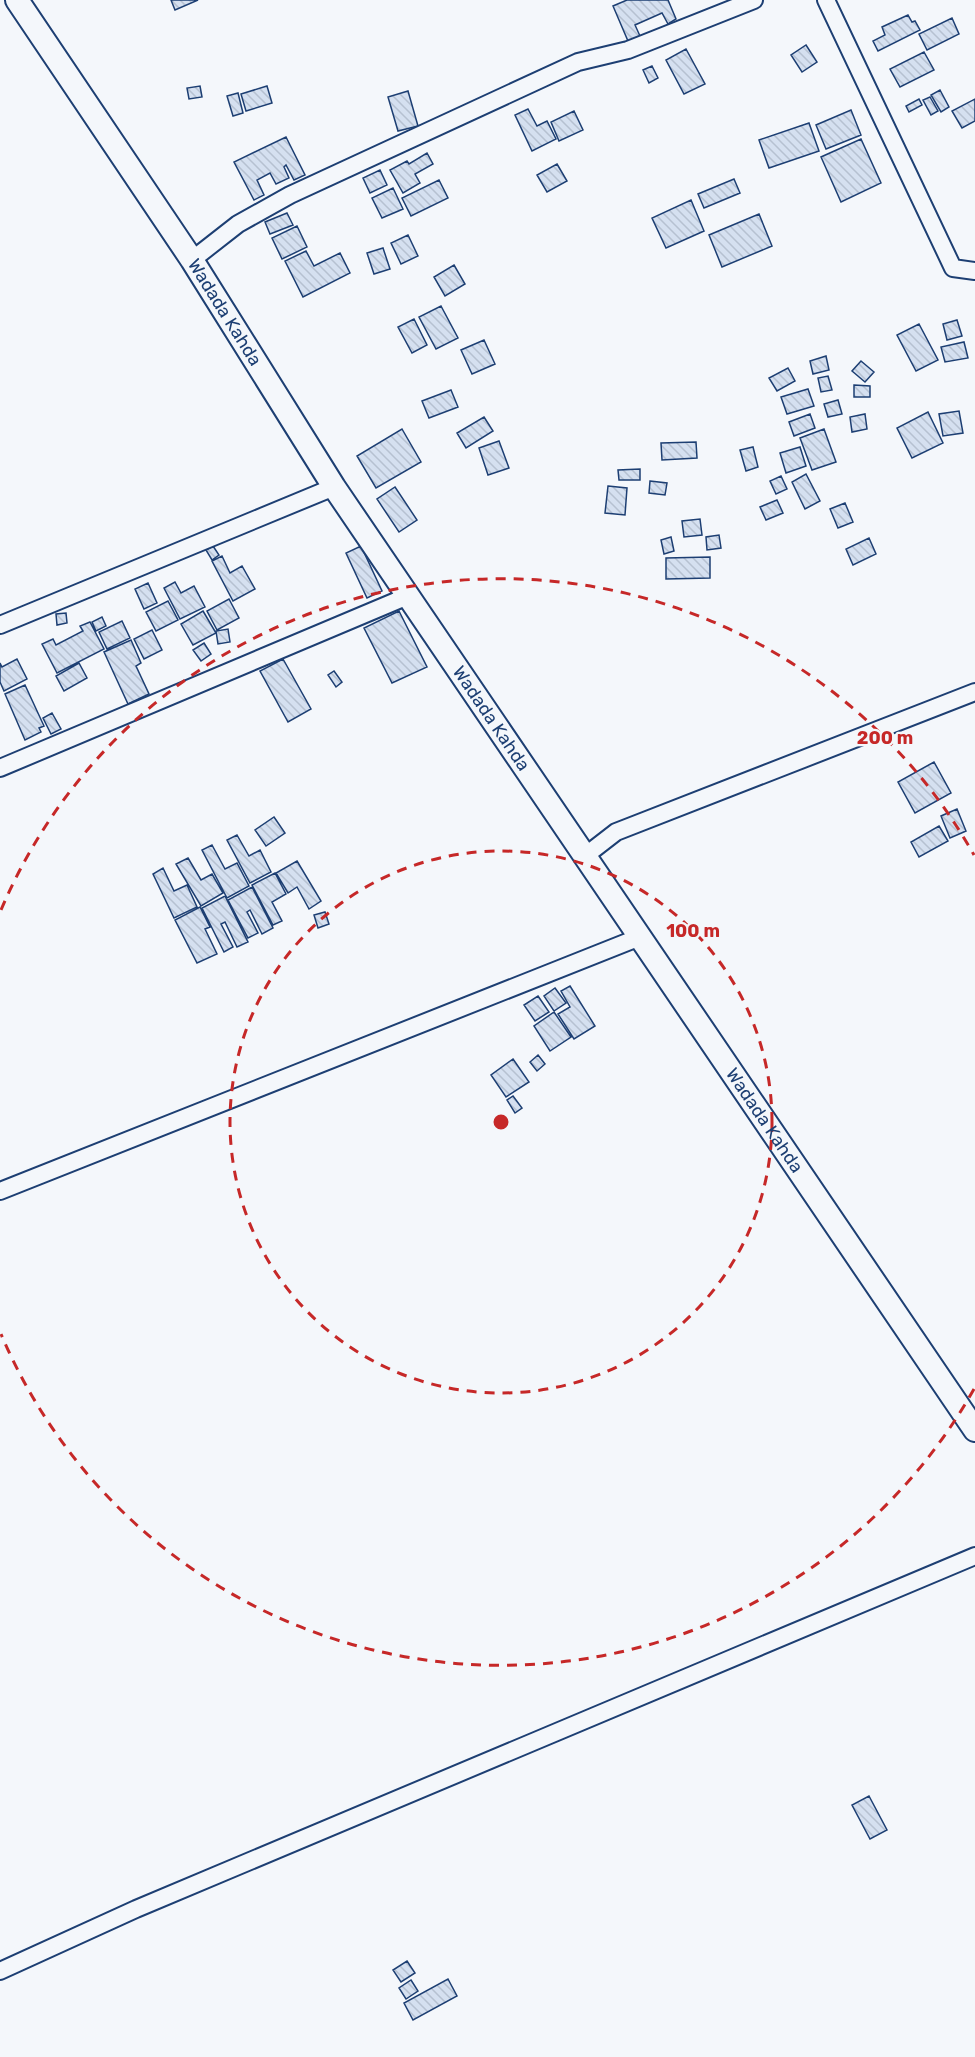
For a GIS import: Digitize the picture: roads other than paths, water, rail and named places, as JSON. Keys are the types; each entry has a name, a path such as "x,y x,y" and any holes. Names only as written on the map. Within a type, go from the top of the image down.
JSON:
{"main road":[{"name":"Wadada Kahda","path":"17,0 192,260 334,488 975,1430"}],"street":[{"path":"192,260 238,225 290,195 578,62 628,50 754,0"},
{"path":"826,0 953,268 975,271"},
{"path":"0,625 334,488"},
{"path":"0,768 408,596"},
{"path":"585,856 616,832 975,692"},
{"path":"0,1191 640,937"},
{"path":"0,1971 136,1909 975,1556"}]}
